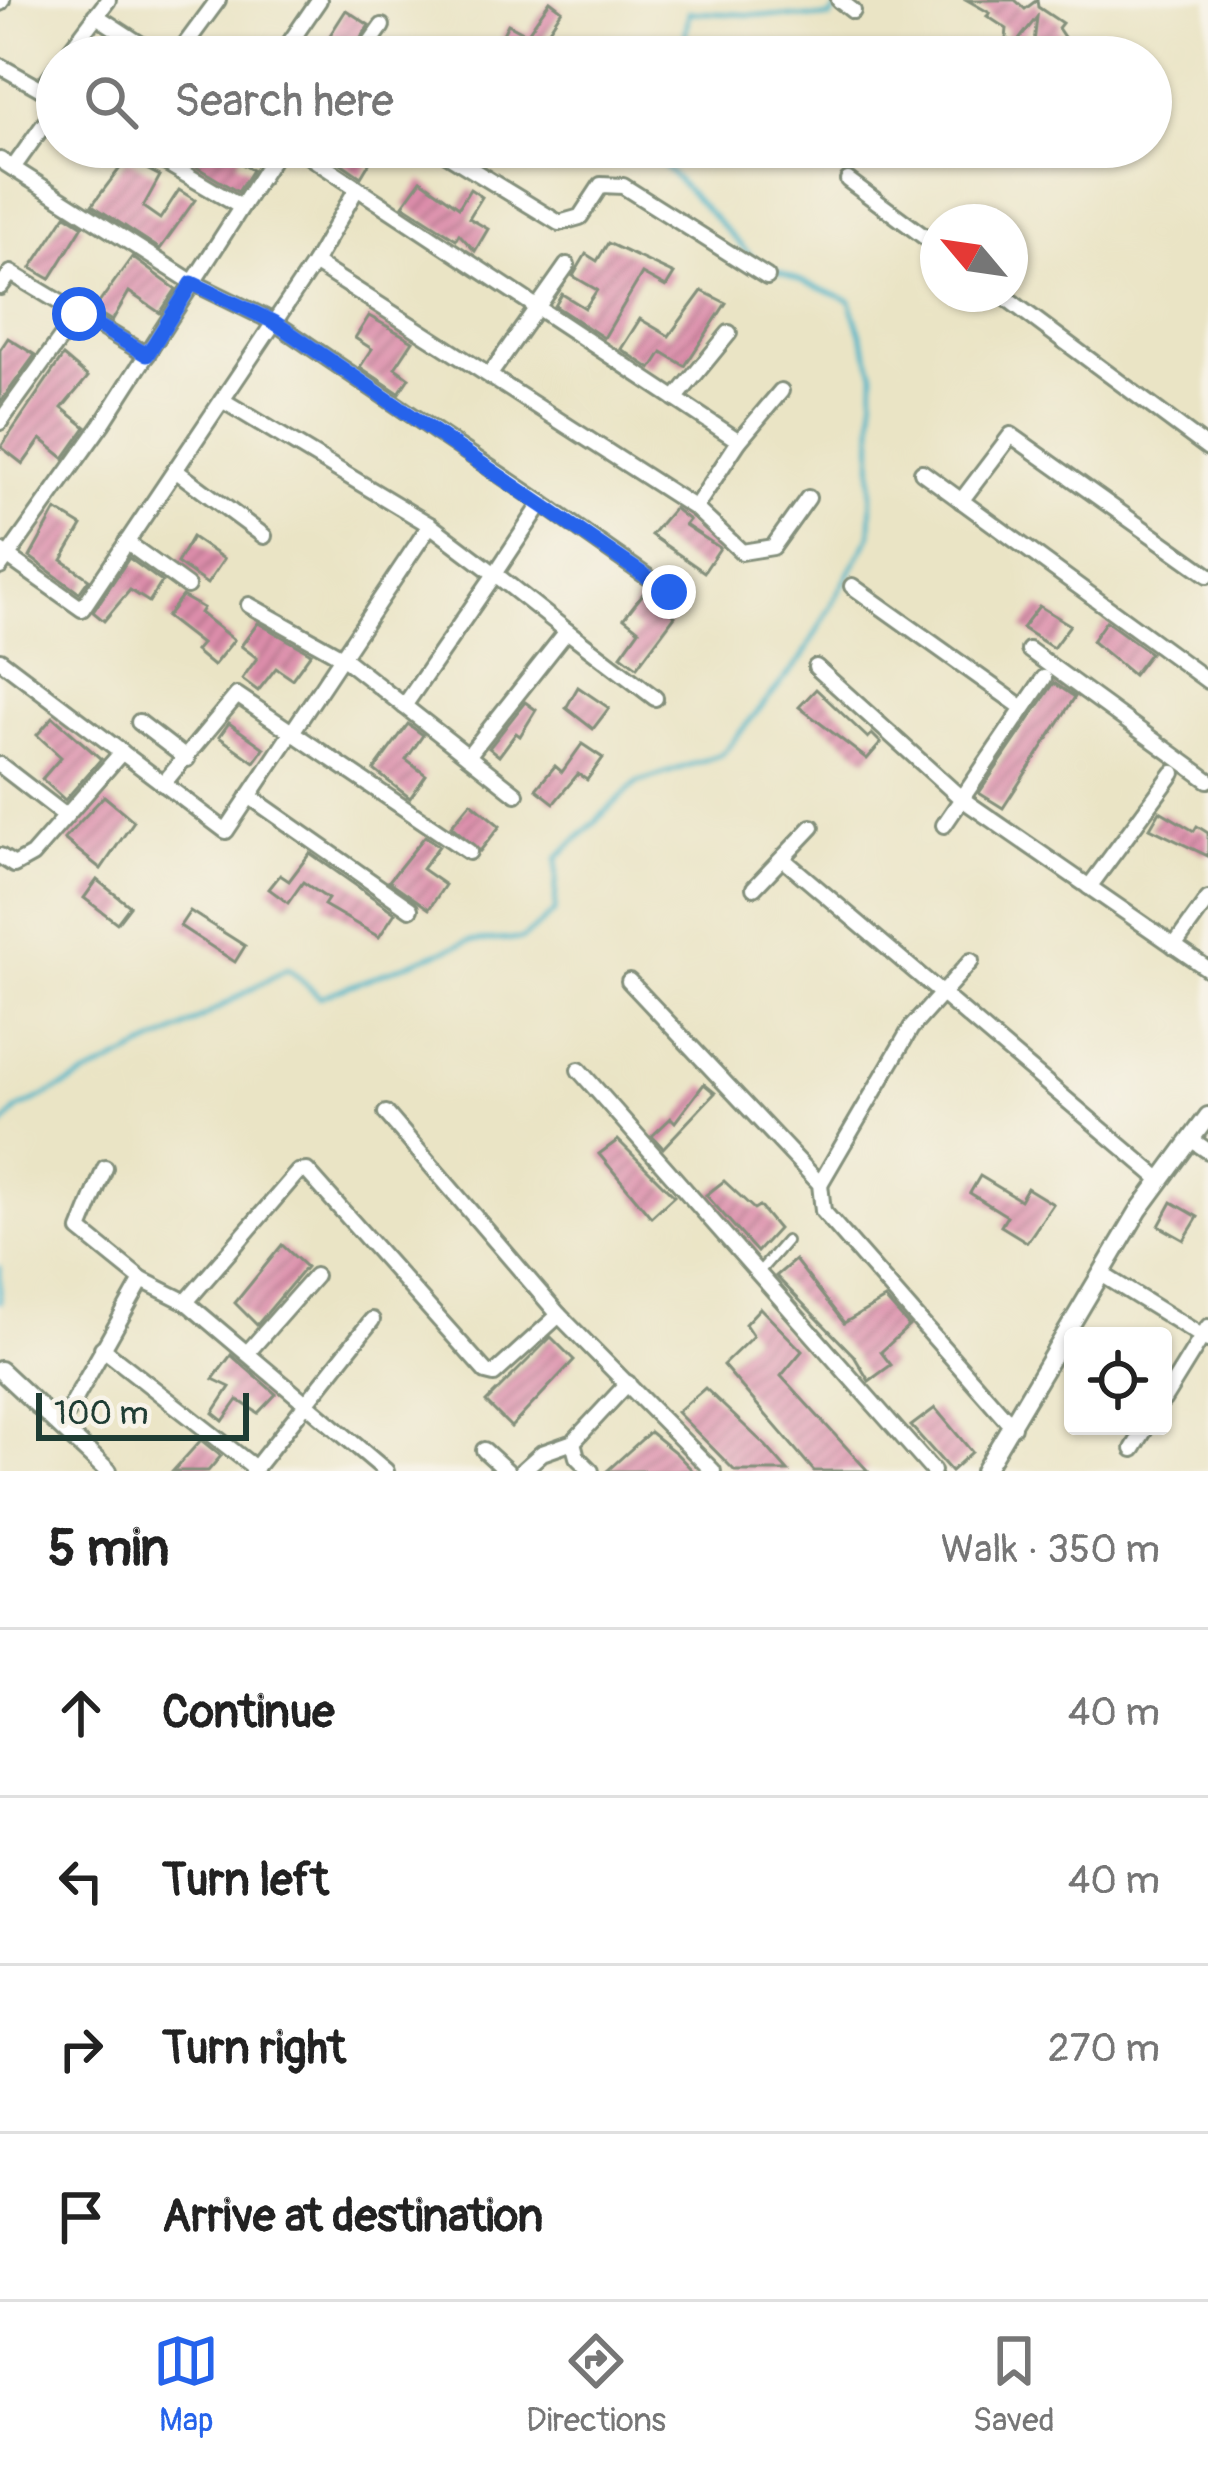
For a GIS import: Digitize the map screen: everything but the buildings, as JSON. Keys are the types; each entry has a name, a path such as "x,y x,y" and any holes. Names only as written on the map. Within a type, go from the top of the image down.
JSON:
{"street":[{"path":"80,36 108,0"},
{"path":"191,36 218,0"},
{"path":"294,36 319,0"},
{"path":"839,0 853,11"},
{"path":"95,15 128,36"},
{"path":"375,36 382,26"},
{"path":"0,66 36,86"},
{"path":"36,128 7,164 192,283 274,322 669,592"},
{"path":"175,168 241,207"},
{"path":"266,168 147,355 2,558 82,609 314,263 357,188"},
{"path":"327,168 739,441"},
{"path":"469,168 559,223 580,218 602,185 623,186 767,277"},
{"path":"848,180 920,234"},
{"path":"314,263 694,508 742,552 773,547 808,498"},
{"path":"491,374 567,265"},
{"path":"0,287 11,273 147,355"},
{"path":"1025,312 1208,448"},
{"path":"0,422 79,314"},
{"path":"675,399 729,332"},
{"path":"694,508 739,441 781,391"},
{"path":"222,400 430,525 655,698"},
{"path":"961,501 1011,435 1208,575"},
{"path":"175,470 264,536"},
{"path":"922,472 1208,681"},
{"path":"404,706 542,503"},
{"path":"0,660 226,831 430,525"},
{"path":"126,542 187,586"},
{"path":"852,586 1023,708"},
{"path":"249,605 342,657 516,794"},
{"path":"468,756 567,631"},
{"path":"1028,650 1208,779"},
{"path":"816,667 962,799 1208,969"},
{"path":"944,826 1044,678"},
{"path":"164,784 237,695 469,852"},
{"path":"139,722 187,759"},
{"path":"0,856 14,866 22,863 122,752"},
{"path":"0,765 65,816"},
{"path":"1089,886 1173,773"},
{"path":"249,796 410,909"},
{"path":"754,888 812,827"},
{"path":"784,859 1161,1180"},
{"path":"1174,946 1208,898"},
{"path":"971,962 911,1028 820,1184 823,1211 1012,1427"},
{"path":"628,981 820,1184"},
{"path":"579,1070 932,1471"},
{"path":"386,1113 559,1316 713,1471"},
{"path":"984,1471 1161,1180 1208,1116"},
{"path":"1192,1140 1208,1151"},
{"path":"105,1168 78,1225 142,1280 186,1302 386,1471"},
{"path":"186,1302 298,1172 307,1171 486,1372 494,1374 559,1316"},
{"path":"1103,1275 1206,1335 1172,1386"},
{"path":"248,1352 316,1276"},
{"path":"60,1426 142,1280"},
{"path":"102,1348 254,1470 372,1320"},
{"path":"0,1370 109,1471"},
{"path":"521,1471 542,1453 573,1442 628,1383"},
{"path":"1133,1449 1142,1435"},
{"path":"573,1442 577,1457 592,1471"},
{"path":"484,1450 507,1471"}],"lane":[{"path":"758,1273 786,1241"}],"waterway":[{"path":"685,36 689,12 830,18 840,3"},
{"path":"0,1129 18,1109 182,1029 288,968 320,997 469,941 522,939 555,912 557,858 636,783 722,754 802,658 871,534 874,373 850,301 758,263 666,168"},
{"path":"0,1267 0,1302"}],"route":[{"path":"79,314 91,317 147,355 192,283 274,322 669,592"}]}
